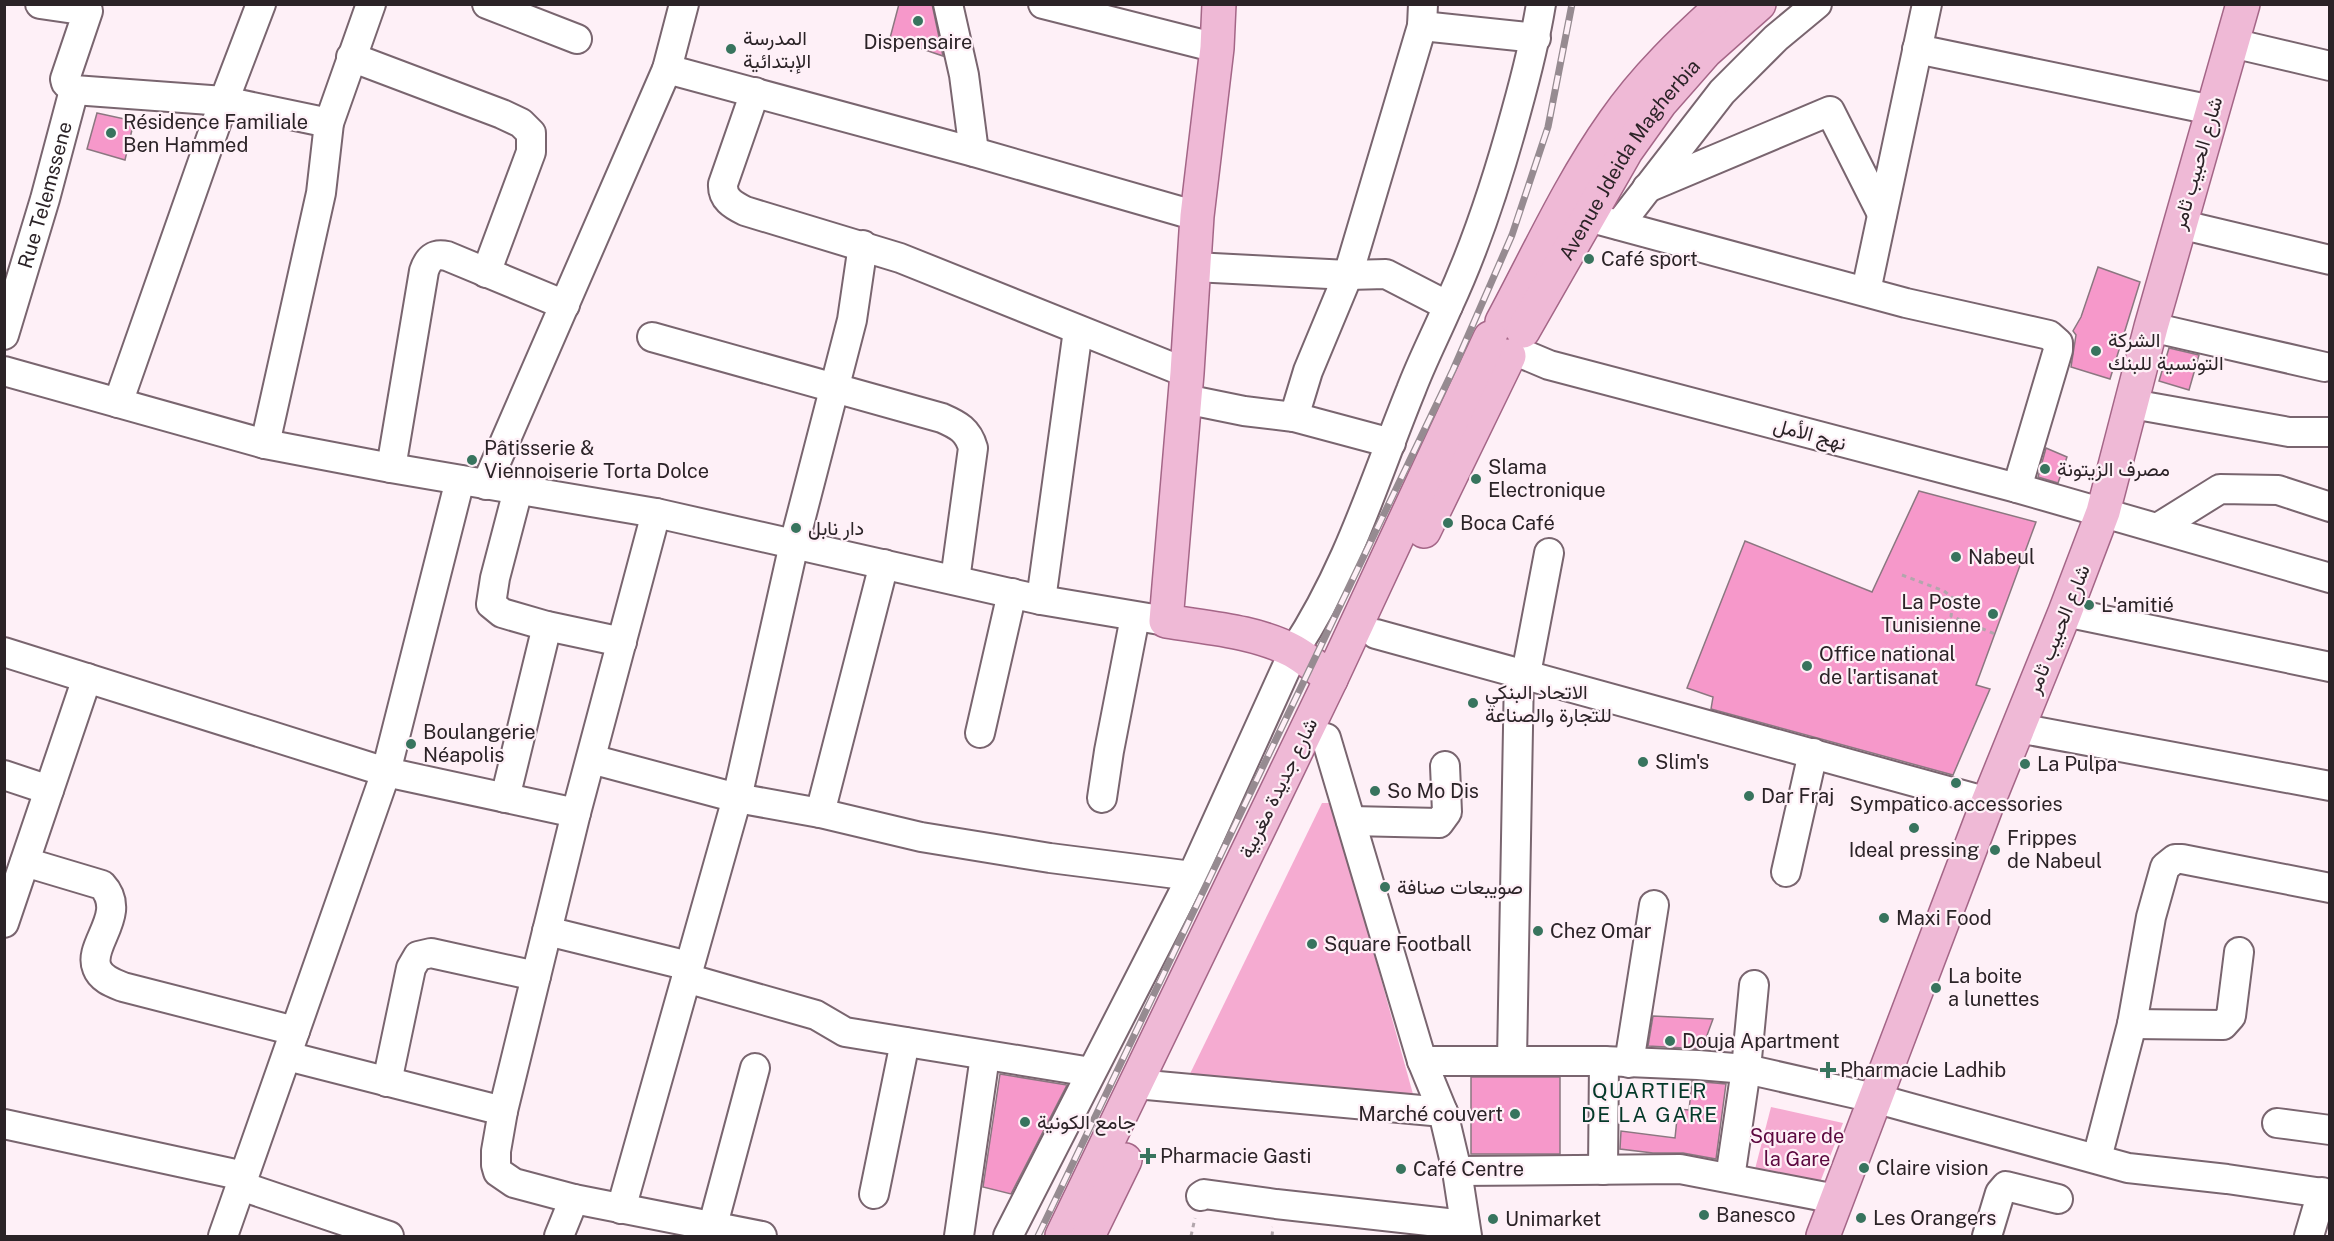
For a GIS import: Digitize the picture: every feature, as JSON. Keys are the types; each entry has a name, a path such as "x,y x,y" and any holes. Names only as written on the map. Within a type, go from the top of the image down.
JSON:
{"main road":[{"path":"1219,4 1217,48 1197,216 1186,386 1151,619 1256,636 1294,651 1331,679"},
{"name":"Avenue Jdeida Magherbia","path":"1508,340 1586,164 1639,89 1688,36 1724,4"},
{"name":"Avenue Jdeida Magherbia","path":"1508,340 1604,221 1626,151 1661,102 1705,52 1759,4"},
{"name":"شارع الحبيب ثامر","path":"1823,1236 1988,802 2103,512 2179,224 2243,4"},
{"name":"شارع جديدة مغربية","path":"1062,1236 1148,1086 1326,738 1376,634 1508,340"},
{"name":"شارع جديدة مغربية","path":"1088,1236 1148,1086 1331,679 1508,340"}],"street":[{"path":"40,4 89,8 66,74 66,82 74,90 224,101 329,123"},
{"path":"118,403 224,101 261,4"},
{"path":"265,444 321,193 329,123 371,4"},
{"path":"487,4 577,39"},
{"path":"223,1236 386,772 473,482 565,305 666,69 684,4"},
{"path":"948,4 964,75 974,152"},
{"path":"1043,4 1217,48"},
{"path":"1008,1236 1192,876 1294,651 1313,623 1362,520 1412,388 1462,277 1499,174 1536,38 1541,4"},
{"path":"1604,221 1647,188 1722,92 1776,38 1817,4"},
{"path":"1866,291 1927,4"},
{"path":"1294,417 1308,371 1348,276 1422,15 1536,38"},
{"path":"2232,43 2330,66"},
{"path":"1917,49 2212,110"},
{"path":"351,57 502,114 521,123 531,133 531,152 486,273"},
{"path":"666,69 974,152 1197,216"},
{"name":"Rue Telemssene","path":"4,335 45,199 74,90"},
{"path":"755,92 723,183 726,198 732,204 745,211 900,258 1078,330 1186,386 1244,411 1294,417 1391,443"},
{"path":"1647,188 1830,111 1882,214"},
{"path":"1604,221 1906,303 2049,335 2058,343 2058,350 2017,488"},
{"path":"2179,224 2330,260"},
{"path":"621,1209 737,798 794,544 852,320 863,245"},
{"path":"391,468 421,284 427,262 432,257 441,255 565,305"},
{"path":"1194,267 1348,276 1386,274 1448,306"},
{"path":"2151,327 2325,367"},
{"path":"1041,600 1078,330"},
{"path":"652,337 960,425 973,448 955,580"},
{"name":"نهج الأمل","path":"1508,340 1548,365 2017,488 2330,578"},
{"path":"4,371 265,444 656,513 1041,600 1151,619 1109,751 1102,798"},
{"path":"2132,404 2289,432 2330,432"},
{"path":"2159,527 2220,489 2278,490 2330,507"},
{"path":"518,490 495,578 491,604 501,613 622,642"},
{"path":"656,513 576,813 503,1111 496,1150 498,1172 514,1183 574,1199 711,1231 762,1236"},
{"path":"1512,1060 1522,674 1549,553"},
{"path":"820,813 884,564"},
{"path":"980,733 1012,593"},
{"path":"2065,612 2330,667"},
{"path":"505,798 548,626"},
{"path":"1376,634 1988,802"},
{"path":"4,652 386,772 576,813"},
{"path":"4,923 87,678"},
{"path":"2018,728 2330,786"},
{"path":"1201,1196 1466,1231 1457,1172 1443,1112 1422,1061 1326,738"},
{"path":"1786,872 1813,753"},
{"path":"591,759 737,798 820,813 921,837 1050,858 1192,876"},
{"path":"1351,821 1439,823 1447,812 1445,766"},
{"path":"4,775 49,790"},
{"path":"2097,1158 2132,1024 2151,918 2165,867 2169,862 2182,859 2330,888"},
{"path":"25,862 102,885 108,891 112,910 96,959 96,968 103,977 111,982 291,1044 387,1082 503,1111"},
{"path":"1603,1170 1617,1062 1654,905"},
{"path":"547,931 688,972 816,1015 838,1030 845,1032 1091,1072"},
{"path":"2132,1024 2223,1025 2231,1016 2239,952"},
{"path":"387,1082 411,968 418,956 431,953 536,976"},
{"path":"1730,1178 1746,1070 1754,985"},
{"path":"874,1194 905,1042"},
{"path":"959,1236 985,1056"},
{"path":"1422,1061 1617,1062 1698,1065 1746,1070 1874,1098 2128,1168 2326,1193 2309,1236"},
{"path":"711,1231 755,1068"},
{"path":"1148,1086 1443,1112"},
{"path":"2277,1123 2330,1130"},
{"path":"4,1124 242,1181 389,1236"},
{"path":"1457,1172 1680,1169 1836,1199"},
{"path":"1987,1236 2000,1193 2006,1186 2058,1199"},
{"path":"559,1236 574,1199"}],"path":[{"path":"1902,575 1944,591 1954,599 1951,616 1995,634"}],"green space":[{"name":"Square Football","path":"1322,803 1332,803 1413,1094 1185,1084"},
{"name":"Square de la Gare","path":"1771,1107 1843,1123 1819,1185 1754,1173"}],"building":[{"name":"Dispensaire","path":"899,4 932,4 943,56 890,38"},
{"name":"Résidence Familiale Ben Hammed","path":"97,113 134,121 125,160 87,149"},
{"path":"2098,267 2140,282 2110,379 2071,367 2076,335 2073,331 2081,317"},
{"path":"2169,348 2199,355 2189,390 2159,381"},
{"path":"2046,448 2067,457 2058,483 2038,477"},
{"name":"Office national de l'artisanat","path":"1919,491 2036,522 1976,685 1990,689 1953,775 1711,709 1713,697 1687,688 1745,541 1872,592"},
{"path":"1653,1016 1713,1019 1702,1049 1648,1046"},
{"name":"جامع الكونية","path":"1000,1074 1067,1085 1011,1194 983,1187"},
{"name":"Marché couvert","path":"1471,1077 1560,1077 1560,1154 1471,1154"},
{"path":"1692,1081 1726,1084 1716,1159 1683,1153 1653,1153 1620,1149 1621,1131 1675,1138 1678,1109 1689,1110"}],"railway":[{"path":"1038,1236 1453,370 1512,235 1548,127 1572,4"}],"place":[{"name":"Dispensaire","path":"918,21"},
{"name":"المدرسة الإبتدائية","path":"731,49"},
{"name":"Résidence Familiale Ben Hammed","path":"111,133"},
{"name":"Café sport","path":"1589,259"},
{"name":"الشركة التونسية للبنك","path":"2096,351"},
{"name":"Pâtisserie & Viennoiserie Torta Dolce","path":"472,460"},
{"name":"مصرف الزيتونة","path":"2045,469"},
{"name":"Slama Electronique","path":"1476,479"},
{"name":"Boca Café","path":"1448,523"},
{"name":"دار نابل","path":"796,528"},
{"name":"Nabeul","path":"1956,557"},
{"name":"L'amitié","path":"2089,605"},
{"name":"La Poste Tunisienne","path":"1993,614"},
{"name":"Office national de l'artisanat","path":"1807,666"},
{"name":"الاتحاد البنكي للتجارة والصناعة","path":"1473,703"},
{"name":"Boulangerie Néapolis","path":"411,744"},
{"name":"Slim's","path":"1643,762"},
{"name":"La Pulpa","path":"2025,764"},
{"name":"Sympatico accessories","path":"1956,783"},
{"name":"So Mo Dis","path":"1375,791"},
{"name":"Dar Fraj","path":"1749,796"},
{"name":"Ideal pressing","path":"1914,828"},
{"name":"Frippes de Nabeul","path":"1995,850"},
{"name":"صويبعات صنافة","path":"1385,887"},
{"name":"Maxi Food","path":"1884,918"},
{"name":"Chez Omar","path":"1538,931"},
{"name":"Square Football","path":"1312,944"},
{"name":"La boite a lunettes","path":"1936,988"},
{"name":"Douja Apartment","path":"1670,1041"},
{"name":"Pharmacie Ladhib","path":"1828,1070"},
{"name":"Marché couvert","path":"1515,1114"},
{"name":"جامع الكونية","path":"1025,1122"},
{"name":"Pharmacie Gasti","path":"1148,1156"},
{"name":"Claire vision","path":"1864,1168"},
{"name":"Café Centre","path":"1401,1169"},
{"name":"Banesco","path":"1704,1215"},
{"name":"Les Orangers","path":"1861,1218"},
{"name":"Unimarket","path":"1493,1219"}],"district":[{"name":"QUARTIER DE LA GARE","path":"1650,1102"}]}
